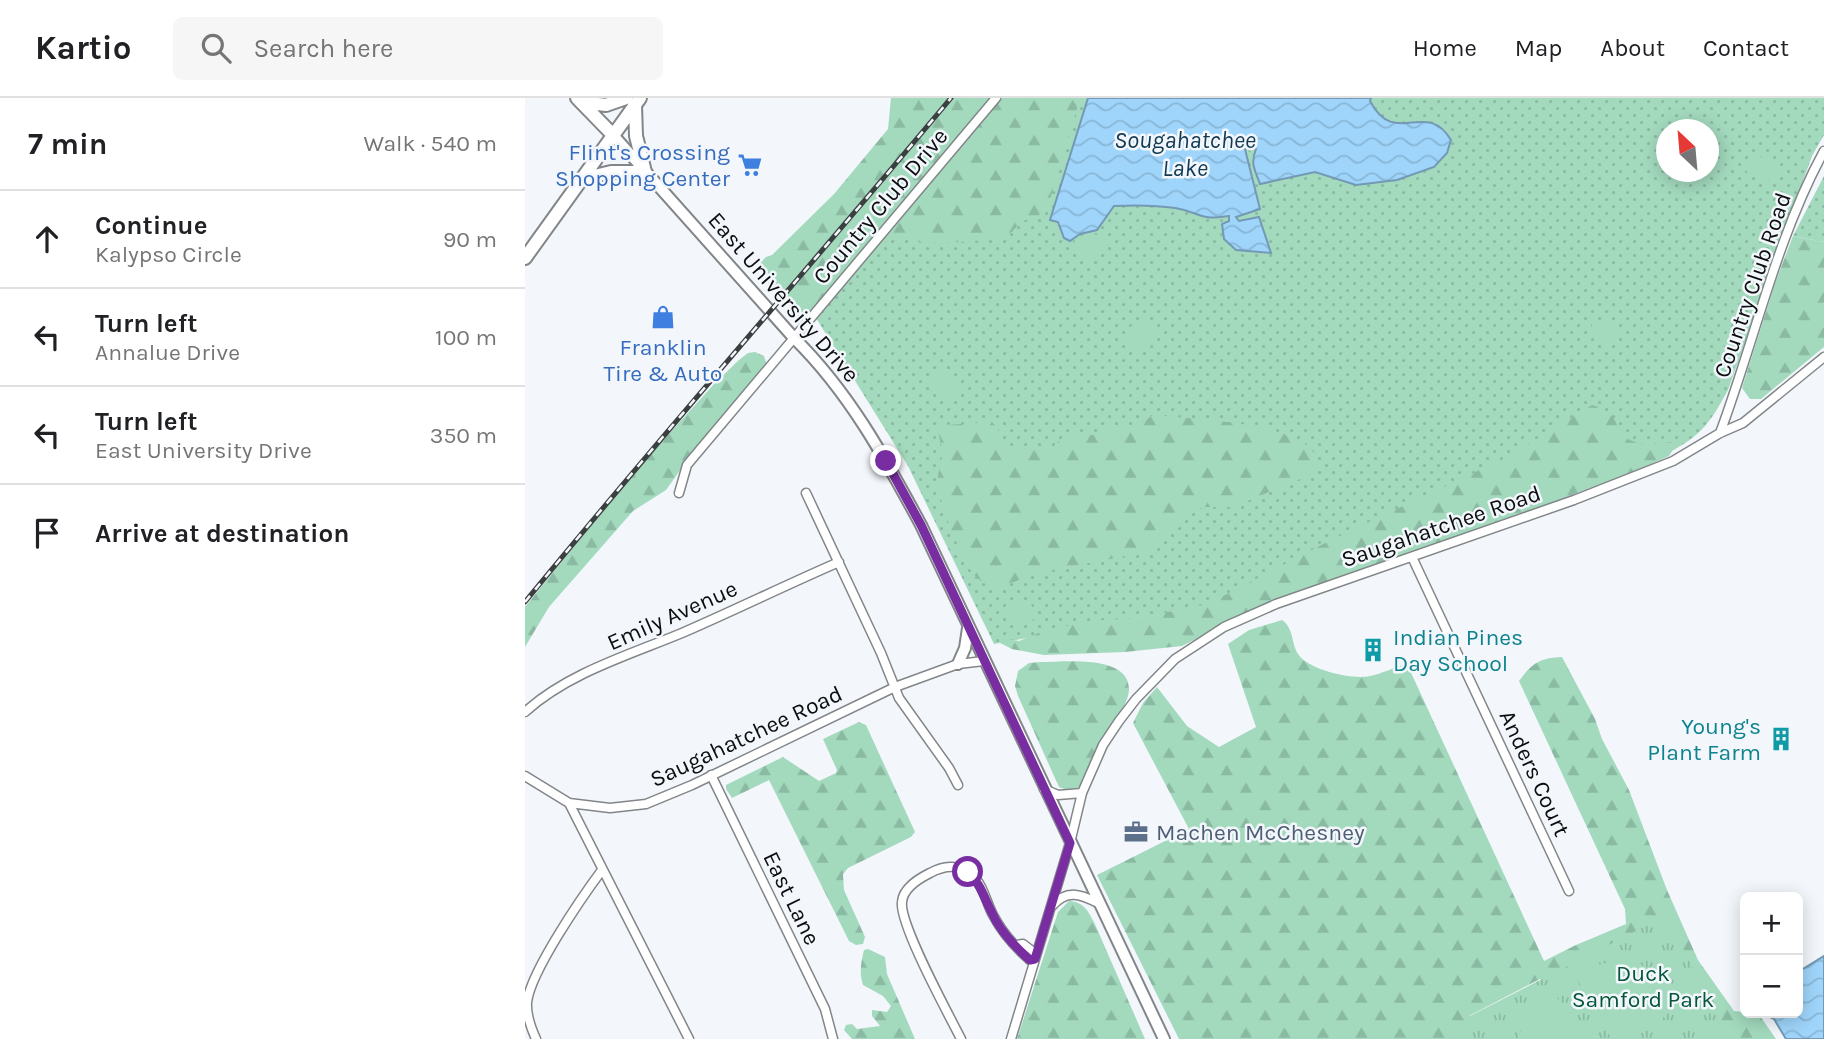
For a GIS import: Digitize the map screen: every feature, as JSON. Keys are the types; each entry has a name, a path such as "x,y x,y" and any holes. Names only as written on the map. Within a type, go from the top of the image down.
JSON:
{"main road":[{"name":"East University Drive","path":"579,100 820,364 891,469 921,525 1164,1039"},
{"path":"579,100 606,105 634,100"},
{"path":"525,258 613,135 634,100"},
{"path":"582,179 611,172 645,172 636,136 634,100"},
{"path":"958,664 965,648 968,628"}],"street":[{"name":"Country Club Drive","path":"679,493 687,465 996,98"},
{"name":"Country Club Road","path":"1720,433 1774,269 1814,169 1824,151"},
{"name":"Saugahatchee Road","path":"1011,1039 1070,843 1082,793 1103,745 1119,721 1136,699 1175,659 1199,641 1250,615 1628,480 1673,461 1720,433 1743,423 1824,357"},
{"path":"806,493 899,698 958,785"},
{"name":"Anders Court","path":"1412,557 1569,891"},
{"name":"Emily Avenue","path":"525,712 543,696 585,674 722,616 839,562"},
{"name":"Saugahatchee Road","path":"525,776 569,803 610,808 646,804 895,687 958,664 984,661"},
{"name":"East Lane","path":"711,775 825,1009 833,1039"},
{"path":"1044,789 1058,795 1082,793"},
{"path":"569,803 689,1039"},
{"path":"961,1039 911,937 902,911 905,893 917,880 934,870 951,866 960,868 975,878 996,921 1019,951 1030,960 1035,959"},
{"path":"536,1039 527,1005 531,986 549,952 602,870"},
{"path":"1050,908 1061,898 1071,894 1098,903"}],"green space":[{"path":"891,98 1080,98 1048,206 1044,211 1021,222 1010,234 998,239 925,242 899,236 891,230 881,230 873,236 828,294 806,316 777,294 761,272 759,264 772,255 834,194 888,129"},
{"path":"976,98 1824,98 1824,135 1812,156 1728,390 1702,429 1687,442 1664,455 1290,591 994,644 908,466 806,302"},
{"path":"1755,155 1775,161 1779,169 1777,175 1767,180 1749,176 1746,170 1747,162"},
{"path":"1824,176 1824,242 1793,236"},
{"path":"1094,234 1104,238 1107,249 1098,257 1078,257 1073,247 1075,240"},
{"path":"1793,236 1824,242 1824,347 1761,399 1750,399 1742,388 1775,283"},
{"path":"1609,320 1617,331 1613,341 1603,346 1596,343 1590,330 1593,323"},
{"path":"1140,323 1150,327 1154,337 1150,347 1140,351 1130,347 1126,337 1130,327"},
{"path":"755,352 764,356 767,365 666,490 633,511 549,607 525,647 525,607 630,477 715,383 748,353"},
{"path":"945,372 954,376 958,385 954,394 945,398 936,394 932,385 936,376"},
{"path":"1592,405 1610,414 1621,434 1627,439 1646,444 1671,442 1674,448 1669,456 1638,470 1277,599 1182,646 1125,652 1044,655 1012,649 1000,643 1006,639 1019,641 1041,632 1089,621 1138,618 1208,604 1331,540 1509,456"},
{"path":"1153,415 1236,423 1279,432 1310,448 1317,462 1312,474 1233,507 1205,507 1193,511 1178,528 1142,553 1047,571 998,587 981,581 973,574 942,504 938,478 942,454 939,429 946,425 992,422 1003,442 1011,448 1028,448 1037,452 1050,449 1064,437 1078,433 1093,435 1113,428 1135,428"},
{"path":"1014,600 1023,600 1031,605 1035,617 1032,621 1015,626 1008,622 1005,607"},
{"path":"1282,620 1289,627 1296,650 1303,660 1342,675 1374,675 1407,664 1544,961 1626,924 1625,909 1519,681 1537,663 1562,657 1629,790 1667,890 1698,960 1734,1011 1740,1012 1740,1018 1761,1018 1776,1039 1705,1039 1540,979 1469,1016 1468,1039 1179,1039 1097,875 1189,829 1133,723 1143,703 1157,687 1187,726 1219,747 1256,727 1228,644 1249,630"},
{"path":"1094,662 1119,670 1126,678 1129,690 1126,701 1077,790 1070,791 1059,787 1015,686 1018,671 1029,663"},
{"path":"859,722 866,725 915,832 911,837 848,868 843,874 844,890 865,937 863,944 856,945 849,941 769,780 732,798 726,785 783,757 819,781 836,773 823,739"},
{"path":"1069,901 1082,905 1092,918 1145,1039 1017,1039 1058,912"},
{"name":"Duck Samford Park","path":"1667,915 1727,1039 1468,1039 1468,1017"},
{"path":"868,949 885,957 887,974 915,1039 852,1039 844,1030 846,1025 852,1024 857,1029 880,1026 872,1016 872,1010 887,1012 891,1006 883,996 863,985 861,963 864,950"},
{"path":"1611,962 1634,964 1653,970 1670,981 1685,998 1657,1023 1632,1039 1612,1039 1592,1010 1576,976 1597,965"},
{"path":"1552,992 1577,1020 1589,1039 1518,1039 1531,1012"}],"water":[{"name":"Sougahatchee Lake","path":"1088,98 1371,98 1370,101 1380,115 1390,121 1431,123 1441,128 1451,140 1447,153 1434,167 1397,180 1356,185 1315,172 1260,184 1253,163 1256,149 1251,146 1245,149 1260,209 1236,217 1239,221 1259,217 1271,253 1236,250 1224,239 1222,224 1229,221 1229,216 1205,217 1183,210 1152,206 1114,206 1097,230 1080,234 1070,241 1064,238 1058,222 1050,220"},
{"path":"1824,956 1824,1039 1786,1039 1772,1018 1803,1018 1803,969"}],"railway":[{"path":"525,602 951,98"}],"place":[{"name":"Flint's Crossing Shopping Center","path":"750,165"},
{"name":"Franklin Tire & Auto","path":"663,317"},
{"name":"Indian Pines Day School","path":"1373,650"},
{"name":"Young's Plant Farm","path":"1781,739"},
{"name":"Machen McChesney","path":"1136,832"}],"route":[{"path":"886,461 921,525 1070,843 1035,959 1030,960 1007,937 991,912 975,878 968,872"}]}
